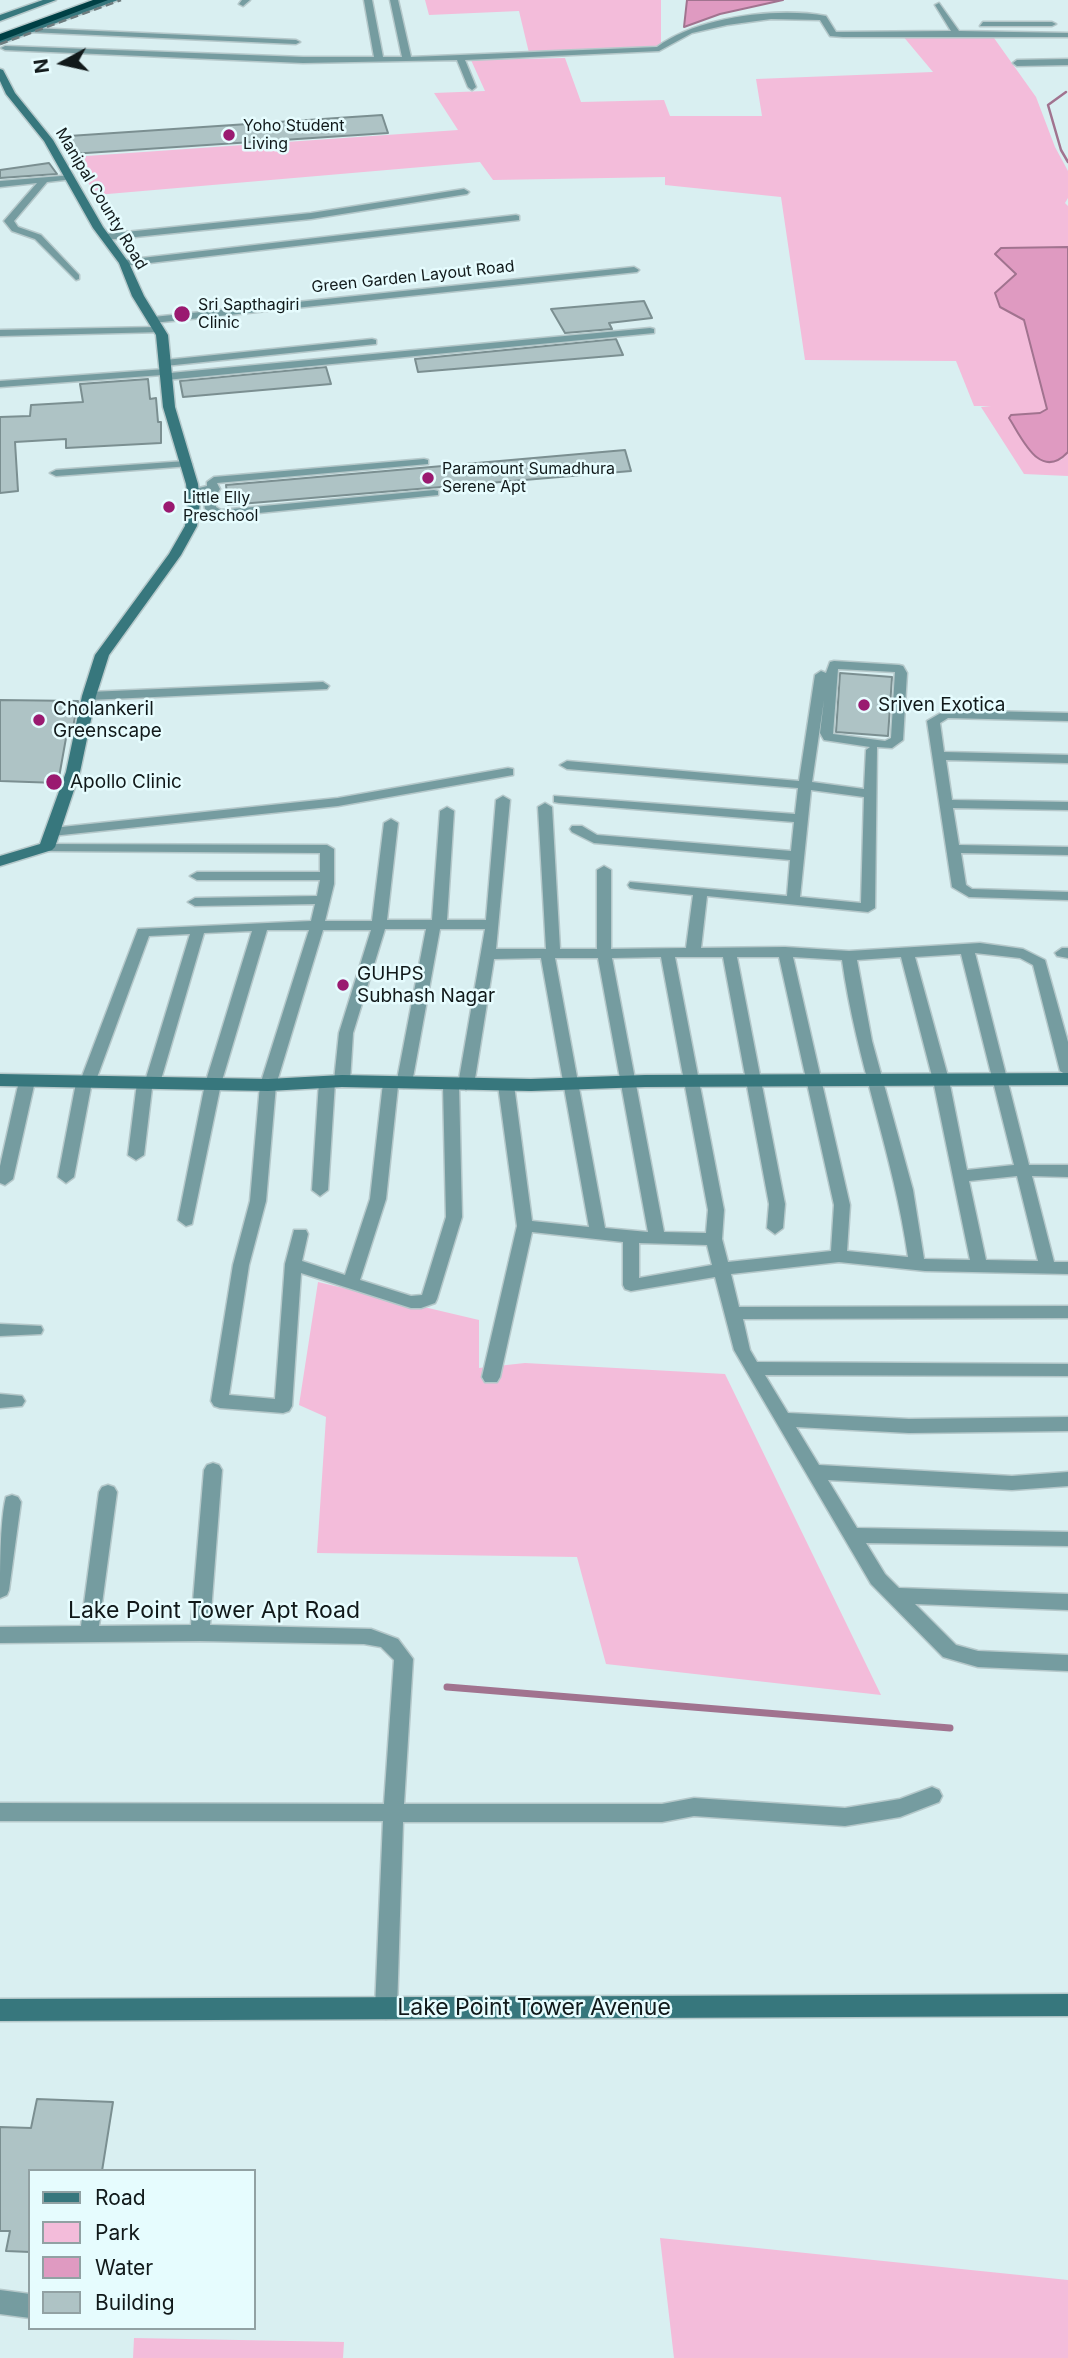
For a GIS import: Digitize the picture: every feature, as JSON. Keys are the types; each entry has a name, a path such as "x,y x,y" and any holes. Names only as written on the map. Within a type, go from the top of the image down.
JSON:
{"highway":[{"path":"1,34 71,0"},
{"path":"1,34 77,0"},
{"path":"1,34 89,0"},
{"path":"1,34 103,0"}],"main road":[{"path":"0,18 52,0"},
{"path":"0,63 4,60 1,34 32,30 114,0"},
{"name":"Manipal County Road","path":"0,72 11,94 48,140 124,263 162,335 169,407 193,491 191,526 175,555 102,655 89,696 73,772 47,847"},
{"path":"0,861 47,847"},
{"path":"0,1080 268,1085 335,1082 506,1085 1068,1079"},
{"name":"Lake Point Tower Avenue","path":"0,2010 1068,2005"}],"street":[{"path":"368,0 379,60"},
{"path":"394,0 407,60"},
{"path":"939,5 957,35"},
{"path":"1,34 294,60 407,60 659,49 678,35 744,19 783,16 814,15 823,18 833,34 1068,34"},
{"path":"884,23 899,44"},
{"path":"1068,24 969,25 975,33 1068,34"},
{"path":"32,30 296,42"},
{"path":"1005,44 1068,44"},
{"path":"460,58 472,88"},
{"path":"1017,63 1068,62"},
{"path":"0,184 70,177"},
{"path":"45,179 13,213 9,221 15,229 38,237 76,277"},
{"path":"106,237 310,216 464,192"},
{"path":"124,263 516,218"},
{"name":"Green Garden Layout Road","path":"0,333 156,325 634,270"},
{"path":"0,384 650,331"},
{"path":"165,371 372,342"},
{"path":"214,489 211,484 214,480 424,462"},
{"path":"56,472 186,464"},
{"path":"193,491 214,489"},
{"path":"214,489 209,497 211,509 219,514 434,493"},
{"path":"793,902 805,785 832,668 834,665 891,667 901,673 897,740 894,743 834,739 827,733 822,715"},
{"path":"821,675 824,696"},
{"path":"89,696 323,686"},
{"path":"1068,717 941,715 933,721 959,887 969,894 1068,896"},
{"path":"635,886 868,908 872,750"},
{"path":"939,756 1068,759"},
{"path":"566,765 805,785 871,794"},
{"path":"52,832 294,809 429,790 508,772"},
{"path":"559,799 801,819"},
{"path":"293,1264 411,1302 429,1299 451,1235 454,1217 458,1085 493,924 503,800"},
{"path":"945,804 1068,806"},
{"path":"545,807 550,953 570,1084 598,1234"},
{"path":"351,1283 378,1199 398,1083 437,924 447,811"},
{"path":"320,1189 335,1082 346,1033 379,925 391,823"},
{"path":"576,829 594,838 797,856"},
{"path":"47,847 327,849 327,876 317,926 268,1085 258,1201 241,1265 219,1401 283,1406 293,1264 300,1234"},
{"path":"954,849 1068,851"},
{"path":"604,870 604,953 657,1238"},
{"path":"197,876 327,876"},
{"path":"693,952 700,893"},
{"path":"195,902 323,900"},
{"path":"66,1177 86,1083 143,932 261,926 493,924"},
{"path":"186,1220 213,1084 261,926"},
{"path":"136,1155 148,1083 198,930"},
{"path":"488,954 785,952 849,956 967,948 1023,954 1040,963 1068,1071"},
{"path":"967,948 1048,1269"},
{"path":"667,952 716,1210 714,1239 742,1350 752,1368 878,1579 950,1651 978,1659 1068,1663"},
{"path":"785,952 842,1205 839,1256"},
{"path":"907,952 941,1080 979,1266"},
{"path":"729,953 777,1204 775,1228"},
{"path":"849,956 852,986 904,1184 917,1264"},
{"path":"5,1179 27,1081"},
{"path":"491,1377 525,1226 506,1085"},
{"path":"961,1176 1023,1171 1068,1171"},
{"path":"525,1226 631,1237 714,1239"},
{"path":"631,1237 631,1285 723,1269 839,1256 917,1264 1068,1268"},
{"path":"734,1313 1068,1312"},
{"path":"0,1330 35,1330"},
{"path":"752,1368 1068,1370"},
{"path":"785,1420 909,1426 1068,1424"},
{"path":"200,1633 214,1470"},
{"path":"816,1472 1012,1483 1068,1479"},
{"path":"89,1634 108,1492"},
{"path":"0,1590 12,1502"},
{"path":"853,1535 1068,1539"},
{"path":"895,1596 1068,1602"},
{"name":"Lake Point Tower Apt Road","path":"0,1635 200,1633 364,1636 383,1639 396,1645 404,1659 393,1811 386,2008"},
{"path":"0,1812 662,1813 694,1807 845,1817 900,1808 932,1796"},
{"path":"0,2302 28,2306"}],"green space":[{"path":"425,0 661,0 661,46 529,53 519,11 429,15"},
{"path":"902,35 994,38 1036,97 1055,147 1068,171 1068,198 1065,203 1068,206 1068,247 1001,248 995,254 1016,275 1000,307 1024,320 1047,410 1011,415 1061,460 1068,452 1068,476 1024,474 981,407 991,406 974,406 956,361 805,360 781,197 665,185 665,177 493,180 480,162 96,195 72,157 458,130 434,93 485,91 471,60 565,58 581,102 664,100 670,116 762,116 756,79 933,72"},
{"path":"318,1282 479,1320 479,1368 525,1363 725,1374 881,1695 606,1664 577,1557 317,1553 326,1417 299,1405"},
{"path":"660,2238 1068,2280 1068,2358 674,2358"},
{"path":"134,2338 344,2342 343,2358 133,2358"}],"water":[{"path":"687,0 783,0 720,14 684,27"},
{"path":"1068,247 1068,452 1058,460 1049,462 1040,460 1033,454 1009,418 1011,415 1040,413 1047,409 1024,320 1000,307 995,293 1016,274 995,254 1001,248"}],"building":[{"name":"Yoho Student Living","path":"382,115 388,133 71,154 69,136"},
{"path":"49,163 57,174 0,178 0,170"},
{"path":"644,301 652,318 609,323 612,329 565,333 551,309"},
{"path":"616,339 623,355 418,372 415,359"},
{"path":"326,367 331,384 183,397 180,381"},
{"path":"148,379 150,399 156,398 158,422 161,422 161,443 66,448 66,439 15,442 18,491 0,493 0,417 30,416 31,405 83,402 80,384"},
{"name":"Paramount Sumadhura Serene Apt","path":"625,450 631,471 228,505 226,485"},
{"name":"Sriven Exotica","path":"840,673 892,677 888,736 836,732"},
{"path":"0,700 78,701 71,738 66,738 58,783 0,781"},
{"path":"37,2099 113,2102 102,2169 28,2169 28,2252 6,2251 10,2231 0,2231 0,2127 31,2128"}],"waterway":[{"path":"1066,92 1048,105 1061,150 1068,162"},
{"path":"447,1687 950,1728"}],"railway":[{"path":"0,44 121,0"}],"place":[{"name":"Yoho Student Living","path":"229,135"},
{"name":"Sri Sapthagiri Clinic","path":"182,314"},
{"name":"Paramount Sumadhura Serene Apt","path":"428,478"},
{"name":"Little Elly Preschool","path":"169,507"},
{"name":"Sriven Exotica","path":"864,705"},
{"name":"Cholankeril Greenscape","path":"39,720"},
{"name":"Apollo Clinic","path":"54,782"},
{"name":"GUHPS Subhash Nagar","path":"343,985"}]}
